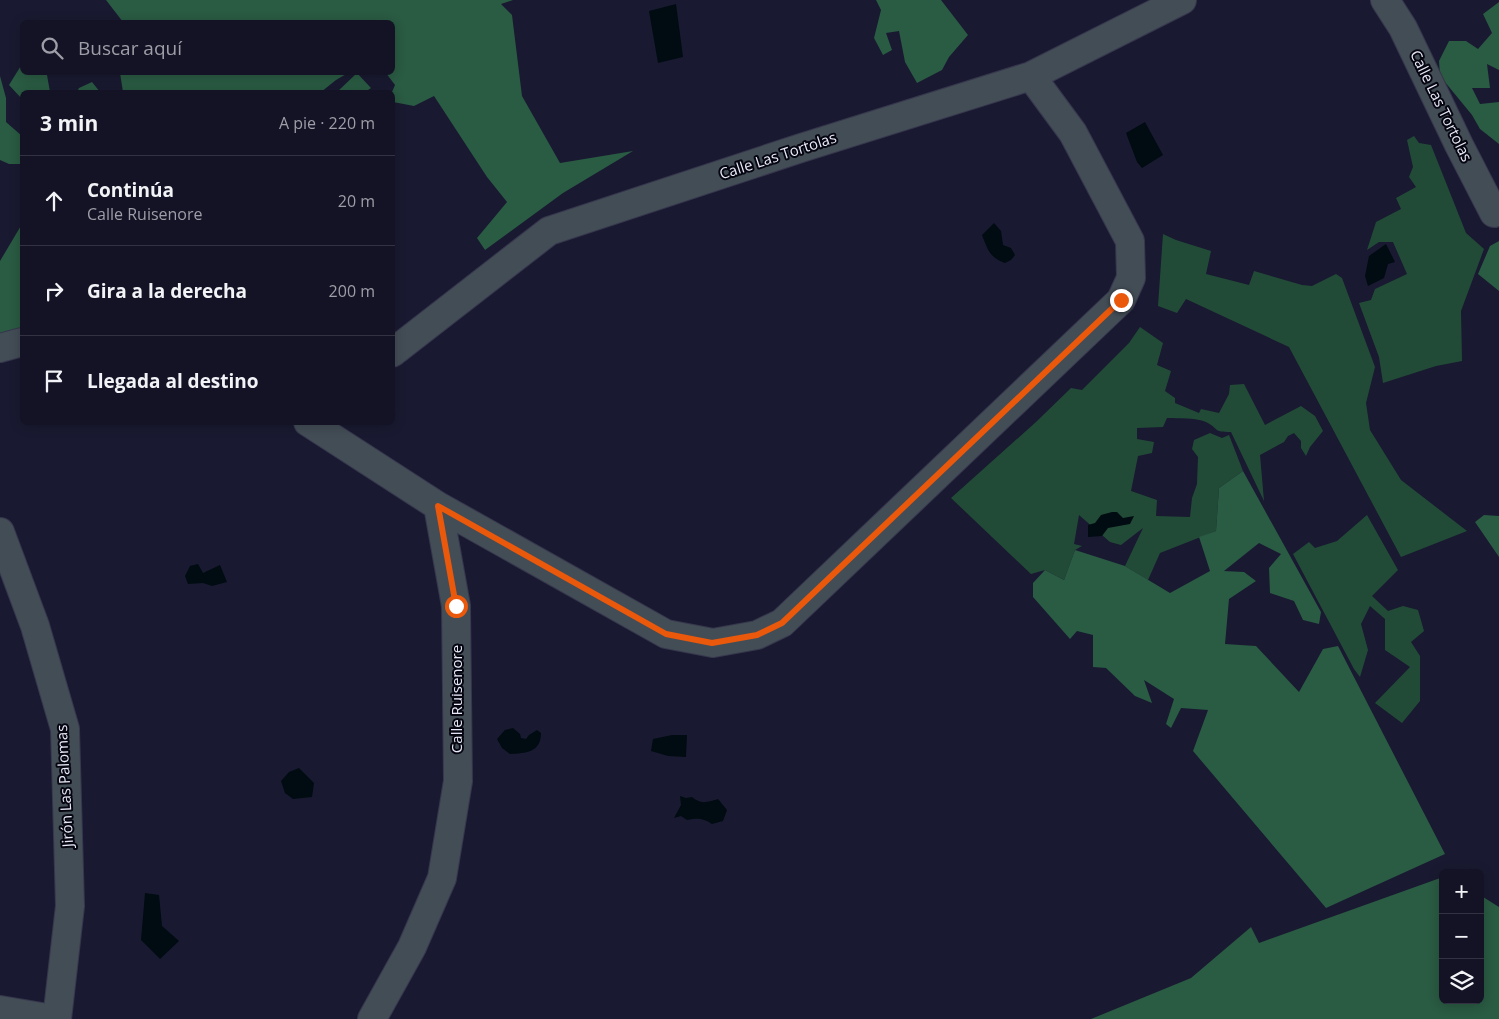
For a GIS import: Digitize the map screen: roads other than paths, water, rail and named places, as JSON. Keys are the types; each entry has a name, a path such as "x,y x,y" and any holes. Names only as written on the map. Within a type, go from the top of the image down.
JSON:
{"street":[{"name":"Calle Las Tortolas","path":"395,349 550,231 792,151 1031,76 1182,0"},
{"name":"Calle Las Tortolas","path":"1385,0 1403,28 1494,214"},
{"path":"317,425 438,506 666,634 712,643 757,635 782,623 1121,300 1131,278 1130,241 1073,133 1031,76"},
{"path":"0,348 20,343"},
{"name":"Calle Ruisenore","path":"372,1019 412,947 442,878 458,781 456,606 438,506"},
{"name":"Jirón Las Palomas","path":"0,532 35,626 65,728 70,906 55,1019"},
{"path":"0,1010 55,1019"}]}
